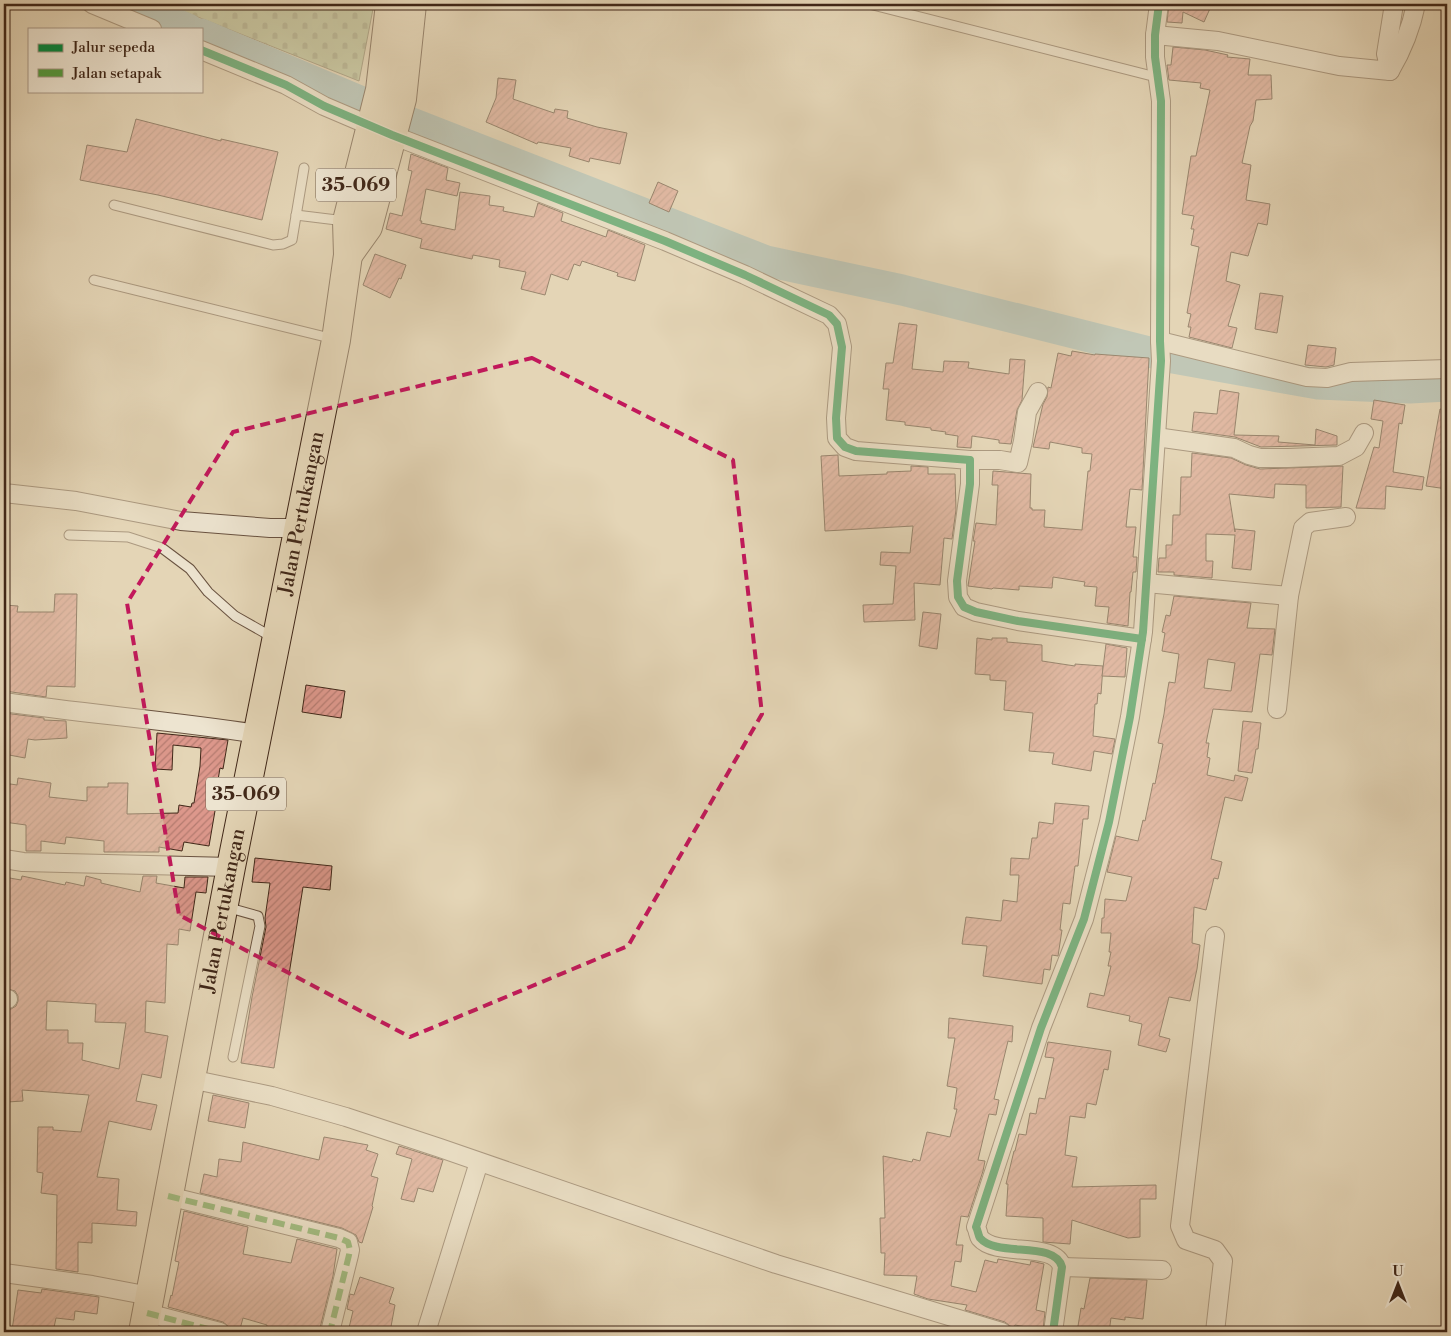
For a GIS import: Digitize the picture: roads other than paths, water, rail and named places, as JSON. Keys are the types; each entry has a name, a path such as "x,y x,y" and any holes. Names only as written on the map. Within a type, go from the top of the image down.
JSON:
{"main road":[{"name":"35-069","path":"386,115 390,4"},
{"name":"35-069","path":"386,115 412,4"},
{"name":"Jalan Pertukangan","path":"146,1314 231,867 336,340 348,255 347,221 386,115"},
{"name":"Jalan Pertukangan","path":"348,255 368,226 386,115"}],"street":[{"path":"92,4 150,28"},
{"path":"1052,1332 1062,1267 1061,1263 1052,1254 989,1245 980,1237 976,1227 1041,1028 1084,919 1109,822 1130,717 1142,639 1161,351 1161,101 1156,77 1155,35 1159,4"},
{"path":"1390,71 1386,54 1394,4"},
{"path":"1390,71 1401,52 1411,26 1416,4"},
{"path":"1155,35 1218,41 1339,66 1390,71"},
{"path":"202,50 286,85 324,106 386,115 829,315 838,324 842,347 836,418 837,438 845,447 856,451 970,460 1000,460 1018,463 1027,412 1038,392"},
{"path":"1161,351 1307,377 1327,378 1351,372 1447,369"},
{"path":"1156,437 1234,448 1260,458 1288,458 1339,456 1356,446 1364,434"},
{"path":"970,460 970,484 957,581 958,597 964,607 976,612 1018,621 1142,639"},
{"path":"4,493 76,501 181,521 270,528 298,528"},
{"path":"1277,709 1289,596 1303,528 1310,522 1346,517"},
{"path":"1146,583 1289,596"},
{"path":"4,702 73,712 197,724 258,734"},
{"path":"4,859 23,862 231,867"},
{"path":"1215,936 1180,1226 1186,1240 1215,1250 1223,1261 1215,1332"},
{"path":"190,1079 272,1096 328,1112 440,1148 776,1264 1002,1332"},
{"path":"426,1332 479,1162"},
{"path":"168,1196 330,1235 348,1242 349,1255 330,1332"},
{"path":"1062,1267 1162,1270"},
{"path":"4,1273 92,1285 146,1314 220,1332"}],"lane":[{"path":"869,4 1156,77"},
{"path":"114,205 274,245 283,244 292,240 304,168"},
{"path":"296,215 347,221"},
{"path":"94,280 336,340"},
{"path":"69,535 128,537 162,548 190,569 208,592 235,616 277,640"},
{"path":"224,906 258,916 260,926 233,1057"}],"waterway":[{"path":"129,4 186,28"},
{"path":"202,34 414,124 766,261 902,290 1173,358 1318,384 1410,388 1447,386"}]}
